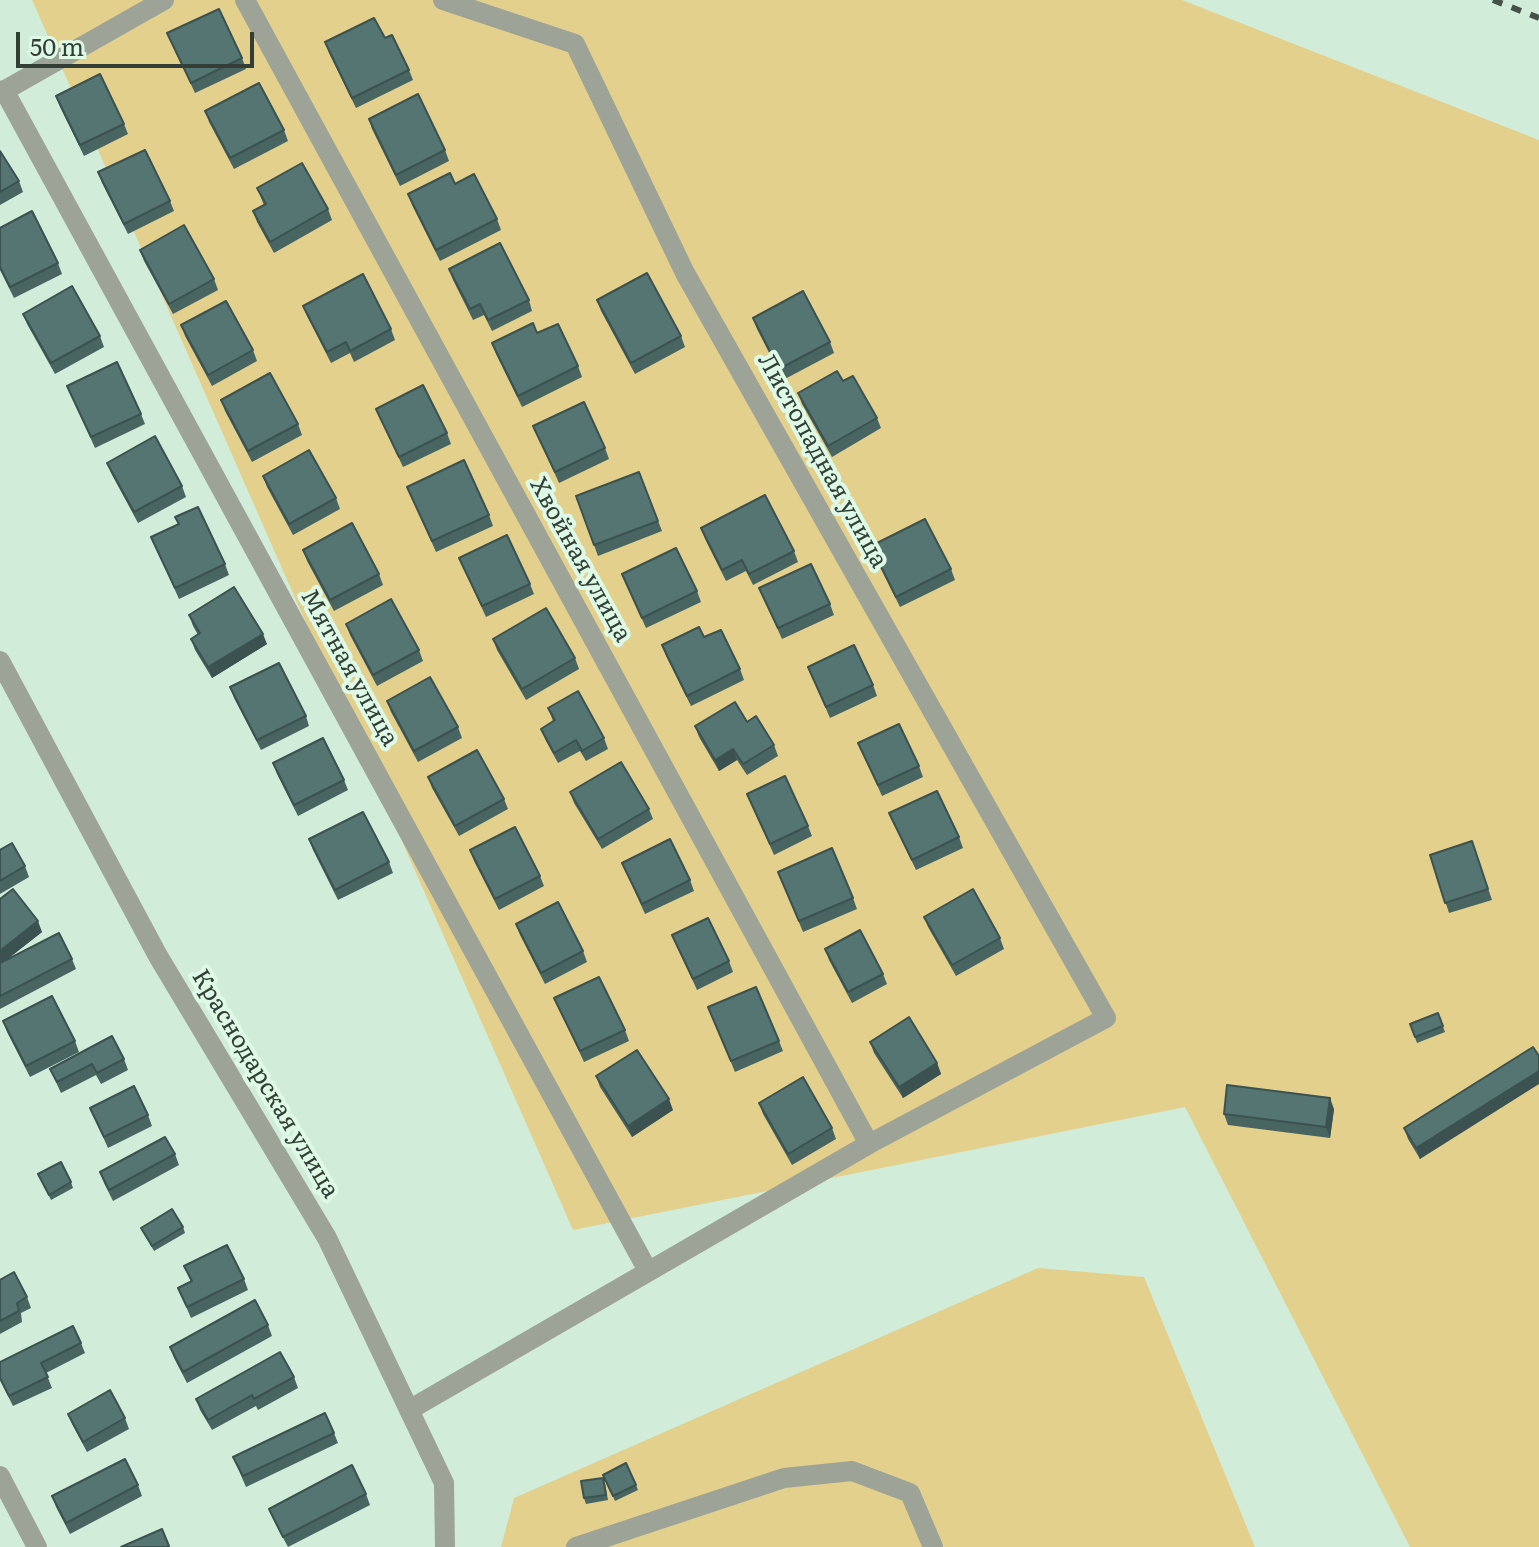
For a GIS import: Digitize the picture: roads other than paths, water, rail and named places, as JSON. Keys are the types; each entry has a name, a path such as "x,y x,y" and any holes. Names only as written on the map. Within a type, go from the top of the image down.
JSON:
{"street":[{"path":"2,91 164,0"},
{"name":"Хвойная улица","path":"245,0 869,1144"},
{"name":"Листопадная улица","path":"443,0 575,44 685,273 1106,1018 869,1144"},
{"name":"Мятная улица","path":"2,91 648,1271"},
{"name":"Краснодарская улица","path":"0,661 158,956 327,1238 444,1483 445,1547"},
{"path":"409,1410 869,1144"},
{"path":"576,1547 784,1478 852,1471 910,1493 933,1547"},
{"path":"0,1476 37,1547"}],"railway":[{"path":"1493,0 1539,18"}]}
